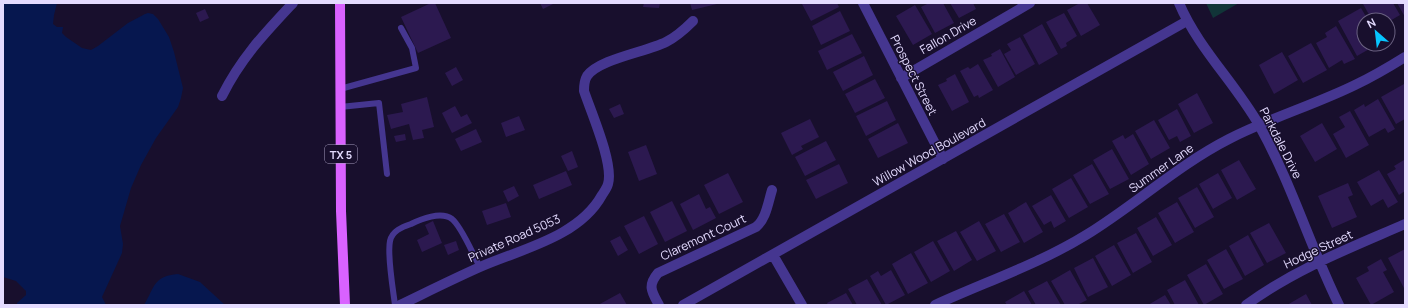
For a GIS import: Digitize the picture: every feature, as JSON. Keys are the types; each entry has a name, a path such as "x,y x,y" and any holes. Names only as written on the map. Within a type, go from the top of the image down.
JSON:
{"main road":[{"name":"TX 5","path":"340,3 341,211 345,305"}],"street":[{"path":"222,96 237,68 248,53 293,3"},
{"name":"Prospect Street","path":"863,3 943,159"},
{"name":"Fallon Drive","path":"901,78 1030,3"},
{"name":"Parkdale Drive","path":"1179,3 1187,21 1259,125 1286,180 1319,261 1339,305"},
{"name":"Private Road 5053","path":"400,305 480,267 532,246 570,228 596,207 608,184 608,173 604,147 584,92 584,83 587,76 603,64 665,42 693,21"},
{"name":"Willow Wood Boulevard","path":"683,305 1187,21"},
{"name":"Summer Lane","path":"935,305 1041,260 1072,244 1107,222 1213,148 1259,125 1354,85 1405,57"},
{"name":"Claremont Court","path":"659,305 651,292 651,286 658,273 756,227 761,223 764,217 772,190"},
{"name":"Hodge Street","path":"1246,305 1284,280 1319,261 1405,224"},
{"path":"773,255 802,305"}],"lane":[{"path":"340,89 416,68 412,48 401,28"},
{"path":"340,107 379,103 387,174"},
{"path":"395,305 389,249 390,239 393,233 413,222 436,216 445,216 452,219 459,228 480,267"}],"green space":[{"path":"1206,3 1239,3 1213,18"}],"shaded area":[{"path":"3,3 57,3 53,24 57,27 63,27 62,33 82,48 91,50 128,23 148,13 153,14 158,19 169,37 183,88 181,98 178,107 156,138 141,165 131,188 120,226 123,244 122,253 102,297 106,305 17,305 17,303 26,295 26,291 16,281 3,277"},
{"path":"178,274 200,282 225,305 144,305 159,280 170,275"}],"building":[{"path":"431,3 435,3 451,38 418,53 401,17"},
{"path":"540,3 555,3 543,9"},
{"path":"644,3 660,3 659,8 643,7"},
{"path":"690,3 717,3 717,4 692,10"},
{"path":"837,3 839,7 811,21 802,4"},
{"path":"929,3 943,3 954,23 935,33 921,7"},
{"path":"950,3 973,3 976,9 959,18"},
{"path":"1080,3 1087,3 1100,25 1081,36 1067,10"},
{"path":"1393,3 1400,15 1396,17 1396,12 1368,12 1363,4"},
{"path":"1397,3 1405,3 1405,17"},
{"path":"915,5 932,34 913,45 896,16"},
{"path":"1361,8 1363,12 1356,12 1356,52 1364,52 1357,56 1338,21"},
{"path":"205,9 209,18 200,22 196,13"},
{"path":"840,11 850,31 821,45 812,26"},
{"path":"1064,13 1077,36 1066,43 1067,46 1061,49 1046,22"},
{"path":"1042,24 1058,54 1039,65 1023,35"},
{"path":"1336,26 1355,59 1344,64 1342,60 1329,68 1316,43 1327,37 1325,33"},
{"path":"852,34 862,53 827,70 818,51"},
{"path":"1020,37 1035,64 1016,75 1004,54 1011,50 1007,44"},
{"path":"1311,43 1327,70 1303,83 1288,56"},
{"path":"1000,49 1015,77 998,87 983,60 992,56 991,54"},
{"path":"1282,52 1298,80 1274,94 1259,65"},
{"path":"864,56 873,75 843,91 833,72"},
{"path":"978,64 993,90 979,98 978,95 974,97 960,71 968,67 970,69"},
{"path":"456,67 463,80 452,86 445,73"},
{"path":"955,74 969,102 952,111 938,85 947,81 946,79"},
{"path":"875,79 885,98 855,113 845,94"},
{"path":"1404,84 1405,119 1396,124 1381,97"},
{"path":"1197,93 1213,123 1194,133 1178,104"},
{"path":"427,97 434,127 422,130 424,138 413,140 409,124 391,129 387,115 403,112 401,104"},
{"path":"1378,99 1395,129 1388,133 1385,128 1369,137 1354,110 1364,104 1365,107"},
{"path":"887,101 896,120 866,136 856,116"},
{"path":"620,104 624,114 614,118 609,109"},
{"path":"455,106 461,117 467,114 472,123 452,133 442,113"},
{"path":"1177,109 1191,136 1180,142 1177,136 1169,140 1158,120"},
{"path":"1350,111 1369,145 1346,158 1333,134 1345,127 1339,117"},
{"path":"519,116 525,130 506,137 501,123"},
{"path":"810,119 819,137 801,146 803,149 792,155 781,133"},
{"path":"1154,120 1170,148 1151,159 1135,131"},
{"path":"898,123 908,143 878,158 868,139"},
{"path":"1322,123 1337,149 1315,162 1300,136"},
{"path":"476,129 482,142 461,151 455,139"},
{"path":"405,134 406,140 396,142 394,136"},
{"path":"1133,134 1149,164 1131,175 1112,141 1123,135 1125,139"},
{"path":"826,141 836,160 805,176 795,157"},
{"path":"646,145 657,174 639,181 628,152"},
{"path":"1112,149 1129,179 1110,189 1093,160"},
{"path":"572,151 578,167 568,171 561,156"},
{"path":"1239,160 1256,189 1237,200 1221,170"},
{"path":"1404,160 1405,191 1399,195 1387,174 1396,169 1394,166"},
{"path":"839,164 848,183 816,199 806,180"},
{"path":"1092,164 1109,194 1090,204 1073,175"},
{"path":"1379,170 1398,202 1388,208 1383,199 1371,206 1357,182"},
{"path":"566,171 572,185 539,199 533,185"},
{"path":"728,173 743,202 719,214 704,185"},
{"path":"1218,173 1232,198 1213,209 1199,184"},
{"path":"1071,178 1088,207 1069,218 1052,189"},
{"path":"1348,183 1353,195 1348,197 1357,217 1332,228 1318,196"},
{"path":"514,186 519,196 508,202 503,191"},
{"path":"1197,187 1214,217 1195,228 1178,198"},
{"path":"699,194 706,209 710,207 716,218 693,230 680,204"},
{"path":"1051,195 1066,221 1054,228 1051,221 1044,225 1032,206"},
{"path":"672,201 687,231 665,242 650,212"},
{"path":"1026,202 1043,232 1024,243 1008,213"},
{"path":"1177,202 1194,232 1175,243 1158,213"},
{"path":"506,203 511,217 487,225 482,211"},
{"path":"1004,214 1020,242 1001,252 985,224"},
{"path":"644,216 658,244 639,254 624,226"},
{"path":"1156,217 1172,245 1153,256 1137,228"},
{"path":"433,221 442,243 422,252 417,240 429,234 425,225"},
{"path":"979,221 996,251 977,261 960,232"},
{"path":"1269,223 1286,253 1267,263 1250,233"},
{"path":"956,231 972,260 954,271 937,241"},
{"path":"1136,233 1152,262 1133,273 1117,243"},
{"path":"1248,235 1264,265 1245,276 1229,246"},
{"path":"620,236 628,250 618,256 610,241"},
{"path":"456,241 459,250 448,255 444,245"},
{"path":"933,241 950,271 931,282 914,252"},
{"path":"1114,245 1131,275 1112,286 1095,256"},
{"path":"1226,249 1243,279 1224,289 1207,260"},
{"path":"1405,249 1405,290 1388,258"},
{"path":"911,253 928,283 908,294 892,264"},
{"path":"1093,258 1108,287 1088,297 1074,268"},
{"path":"1381,259 1387,270 1383,272 1394,292 1371,305 1356,278 1369,271 1367,267"},
{"path":"1206,264 1223,294 1204,305 1187,275"},
{"path":"891,270 905,295 886,305 870,276 878,271 881,276"},
{"path":"1070,270 1087,300 1077,305 1065,305 1051,281"},
{"path":"867,279 882,305 857,305 848,289"},
{"path":"1185,280 1199,305 1175,305 1167,290"},
{"path":"1047,281 1061,305 1036,305 1028,291"},
{"path":"1024,291 1032,305 1007,305 1005,302"},
{"path":"620,293 627,305 598,305"},
{"path":"846,293 853,305 828,305 827,303"},
{"path":"1306,294 1312,305 1287,305"},
{"path":"1165,295 1171,305 1148,305"}]}
